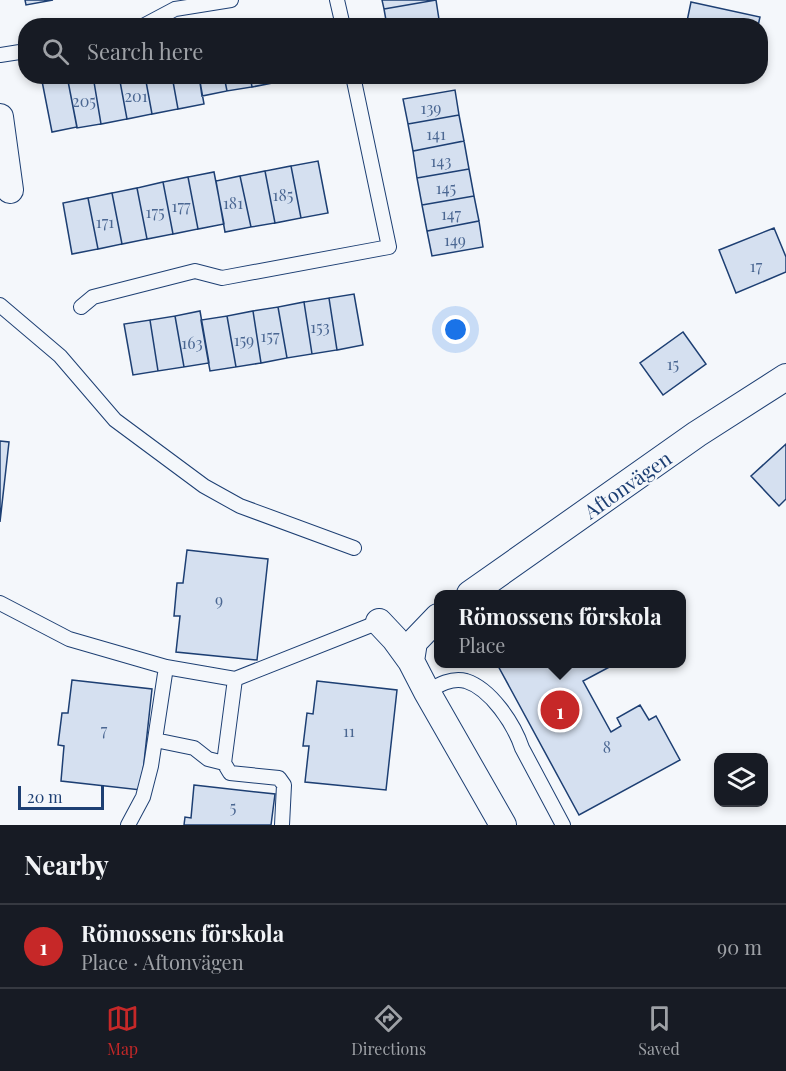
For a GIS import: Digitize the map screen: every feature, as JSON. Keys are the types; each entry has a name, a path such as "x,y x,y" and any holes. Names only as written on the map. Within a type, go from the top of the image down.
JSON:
{"street":[{"path":"0,117 10,190"},
{"name":"Aftonvägen","path":"476,590 697,434 786,377"},
{"path":"411,661 414,642 434,621"},
{"path":"378,622 395,639 411,661 503,825"}],"lane":[{"path":"158,18 175,9 231,0"},
{"path":"337,0 341,18"},
{"path":"0,55 18,52"},
{"path":"81,307 93,297 195,271 222,278 389,247 355,84"},
{"path":"0,305 60,356 115,420 204,486 240,506 354,548"},
{"path":"0,603 69,639 166,667 235,679 378,622"},
{"path":"128,825 143,797 151,766 166,667"},
{"path":"235,679 224,763 230,772 279,778 284,785 282,825"},
{"path":"427,692 440,683 464,681 480,688 495,702 517,734 522,748 563,825"},
{"path":"155,740 194,748 208,759 224,763"}],"building":[{"path":"25,0 53,0 26,5"},
{"path":"382,0 436,0 384,9"},
{"path":"436,0 439,18 386,18 384,9"},
{"path":"691,2 760,17 760,18 688,18"},
{"path":"43,84 69,84 77,127 52,132"},
{"path":"69,84 94,84 101,124 77,128"},
{"path":"94,84 120,84 127,119 101,124"},
{"path":"120,84 146,84 152,114 127,119"},
{"path":"146,84 173,84 178,109 152,114"},
{"path":"173,84 200,84 204,104 178,109"},
{"path":"200,84 226,84 227,91 202,96"},
{"path":"226,84 251,84 252,87 227,91"},
{"path":"251,84 268,84 252,87"},
{"path":"455,90 459,115 408,124 403,99"},
{"path":"459,115 464,141 413,151 408,124"},
{"path":"464,141 469,169 417,178 413,151"},
{"path":"318,161 328,213 301,218 291,166"},
{"path":"291,166 301,218 275,223 265,171"},
{"path":"469,169 474,196 422,205 417,178"},
{"path":"265,171 275,223 251,227 240,176"},
{"path":"214,172 224,224 198,229 188,177"},
{"path":"240,176 251,227 225,232 216,181"},
{"path":"188,177 198,229 173,234 163,182"},
{"path":"163,182 173,234 147,239 137,188"},
{"path":"137,188 147,239 122,244 112,193"},
{"path":"112,193 122,244 98,249 88,198"},
{"path":"474,196 479,221 427,231 422,205"},
{"path":"88,198 98,249 72,254 63,203"},
{"path":"479,221 483,247 432,256 427,231"},
{"path":"774,228 786,257 786,272 736,293 719,250"},
{"path":"354,294 363,345 337,350 329,298"},
{"path":"329,298 337,350 312,354 304,302"},
{"path":"304,302 312,354 287,358 278,307"},
{"path":"278,307 287,358 261,363 253,311"},
{"path":"200,311 209,363 184,367 175,316"},
{"path":"253,311 261,363 236,367 227,316"},
{"path":"175,316 184,367 158,371 150,320"},
{"path":"227,316 236,367 210,371 201,320"},
{"path":"150,320 158,371 133,375 124,324"},
{"path":"683,332 706,364 663,395 640,363"},
{"path":"0,441 9,442 0,522"},
{"path":"786,444 786,499 779,506 751,476"},
{"path":"187,550 268,559 257,660 176,652 180,616 174,616 177,583 183,583"},
{"path":"499,668 607,668 583,681 611,732 621,726 617,718 640,705 649,720 656,716 680,760 579,815"},
{"path":"72,680 152,689 141,790 61,781 64,746 58,745 62,713 68,713"},
{"path":"317,681 397,690 386,790 305,782 309,746 303,746 307,713 313,714"},
{"path":"194,785 275,794 271,825 184,825 185,817 191,818"}],"place":[{"name":"Römossens förskola","path":"560,710"}]}
